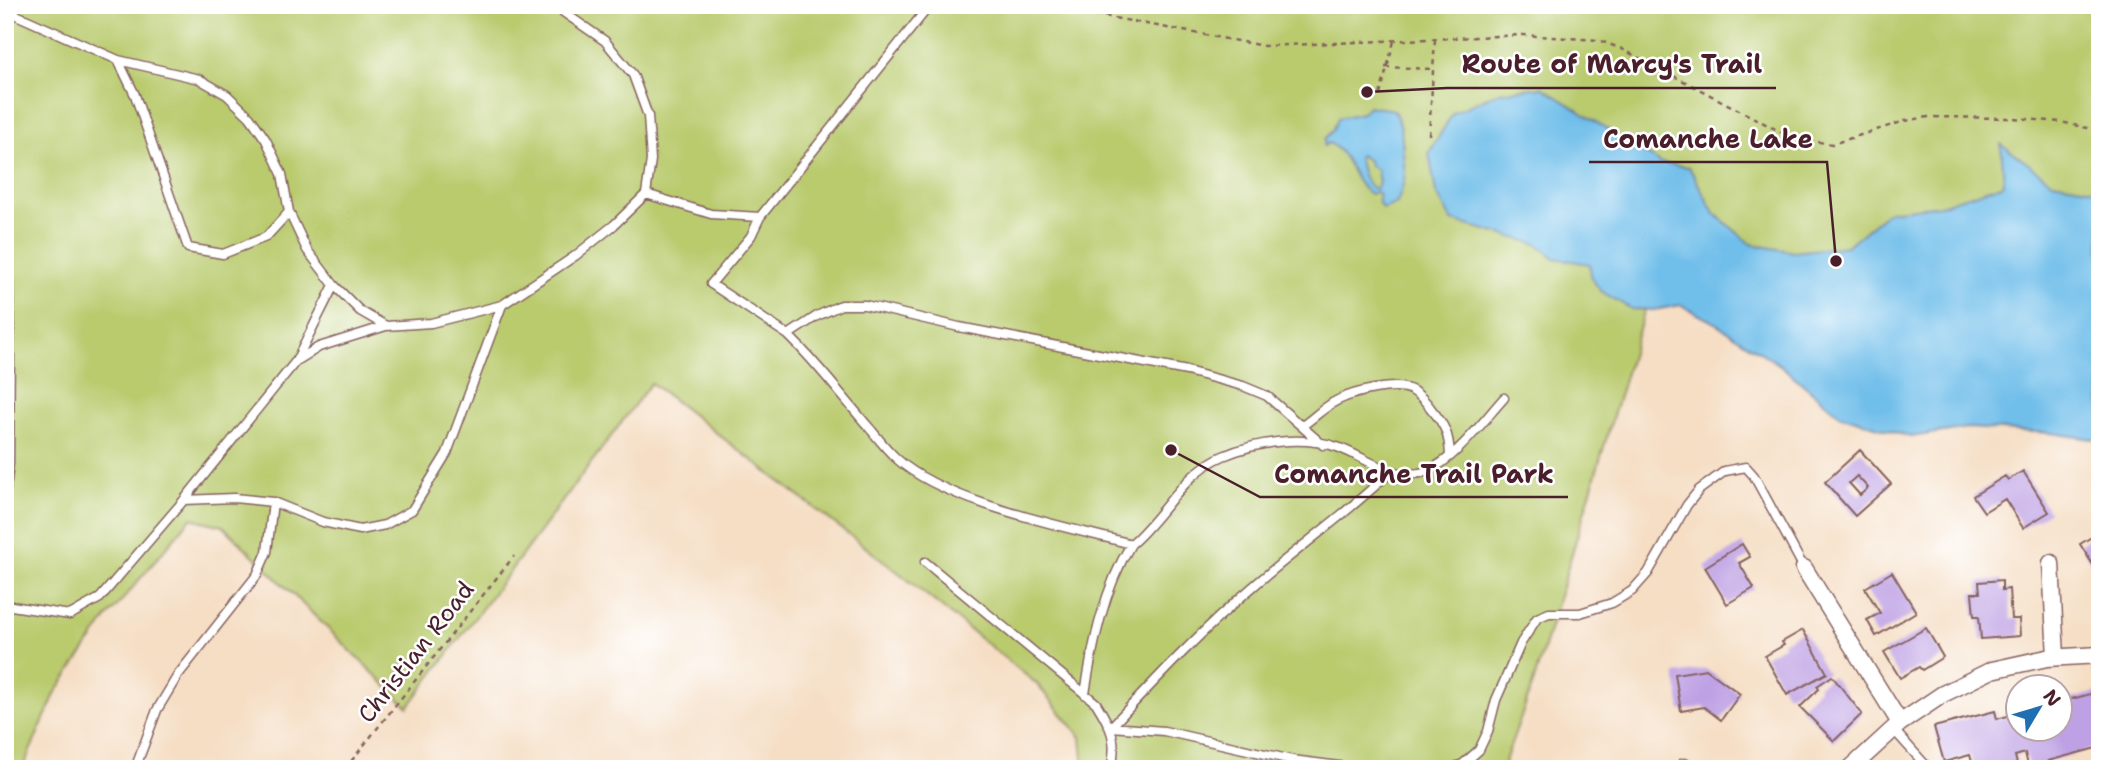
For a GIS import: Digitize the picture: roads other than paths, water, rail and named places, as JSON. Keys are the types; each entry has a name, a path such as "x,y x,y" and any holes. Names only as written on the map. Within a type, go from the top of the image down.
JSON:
{"street":[{"path":"2051,563 2056,657"},
{"path":"1804,568 1896,726"},
{"path":"1850,769 1896,726 1943,694 1992,670 2056,657 2100,655"}],"lane":[{"path":"296,361 319,347 386,326 431,323 502,305 575,256 614,225 646,194 652,160 648,116 633,75 605,41 553,5"},
{"path":"930,5 760,217 751,236 711,284 788,335 810,357 897,460 921,477 1008,511 1131,544"},
{"path":"5,10 118,60 200,79 227,95 250,117 266,140 282,174 289,212 307,250 334,285 360,311 386,326"},
{"path":"118,60 135,95 188,248 223,254 266,237 289,212"},
{"path":"5,104 5,496"},
{"path":"646,194 711,214 760,217"},
{"path":"5,605 70,615 100,598 184,500 296,361 334,285"},
{"path":"184,500 234,498 273,502 323,522 360,530 385,525 412,510 447,453 502,305"},
{"path":"788,335 817,316 841,305 865,306 1187,371 1243,386 1267,396 1323,445"},
{"path":"1302,426 1336,401 1380,388 1411,389 1445,425 1450,455"},
{"path":"1085,694 1090,660 1116,569 1131,544 1149,529 1196,472 1221,457 1261,442 1295,441 1336,446 1390,472 1411,474 1427,471 1450,455 1504,398"},
{"path":"1450,769 1462,764 1479,750 1521,643 1538,618 1549,612 1580,613 1612,603 1632,591 1648,573 1699,489 1725,471 1746,467 1754,476 1804,568"},
{"path":"1111,727 1254,586 1363,498 1390,472"},
{"path":"135,769 157,710 178,675 257,575 267,552 273,502"},
{"path":"925,562 1096,703 1111,727 1114,757 1111,769"},
{"path":"1896,726 1929,769"},
{"path":"1111,727 1164,731 1292,760 1363,769"}],"water":[{"path":"1542,87 1660,163 1689,167 1714,213 1751,244 1794,252 1847,246 1889,211 1940,205 2004,184 2001,144 2053,182 2100,190 2100,440 2051,433 1968,428 1911,437 1840,415 1780,365 1715,323 1681,305 1654,310 1631,309 1601,291 1591,278 1590,264 1555,258 1537,244 1452,221 1436,193 1429,153 1453,113 1499,92"},
{"path":"1368,106 1394,110 1401,127 1405,175 1402,189 1397,203 1383,209 1379,204 1378,193 1371,194 1364,189 1337,148 1329,143 1324,146 1325,139 1338,118 1362,113","holes":["1360,155 1369,161 1370,166 1377,170 1379,183 1375,189 1365,179 1358,157"]}],"place":[{"name":"Route of Marcy's Trail","path":"1367,92"},
{"name":"Comanche Lake","path":"1836,261"},
{"name":"Comanche Trail Park","path":"1171,450"}]}
